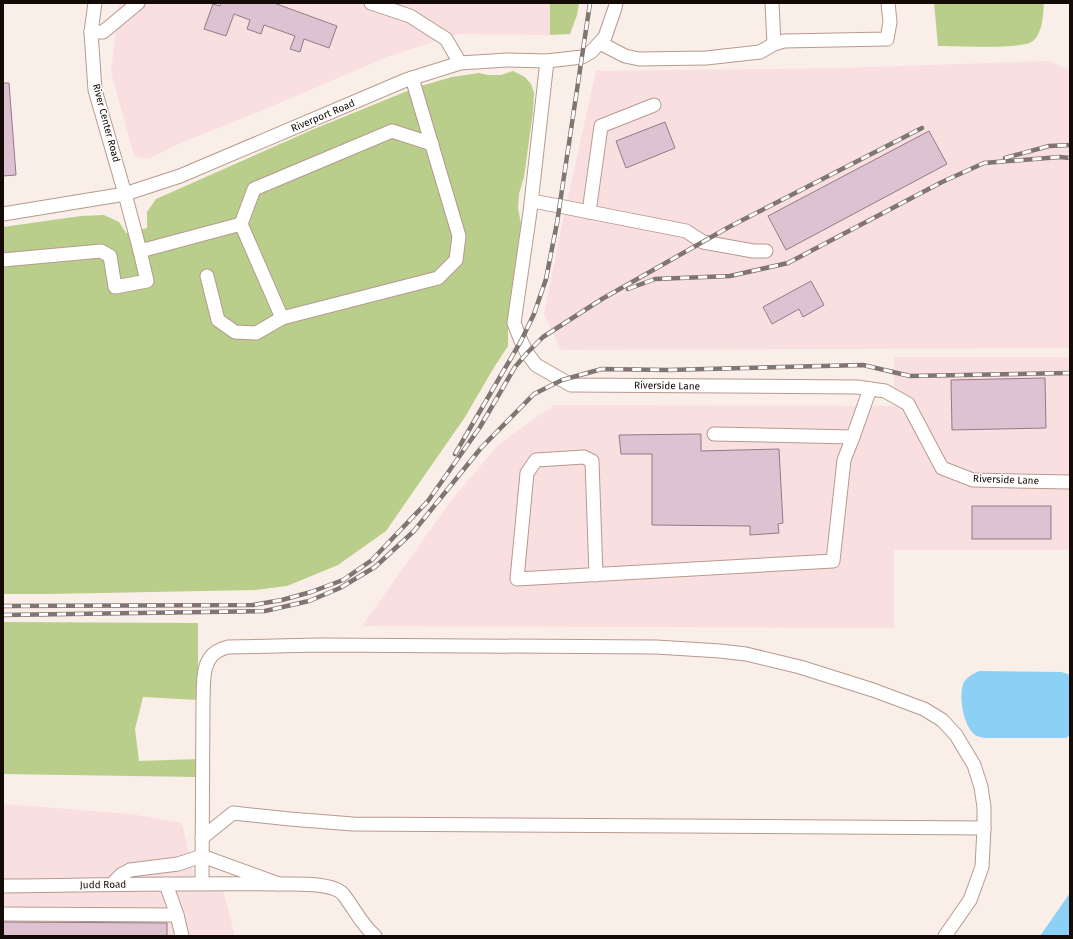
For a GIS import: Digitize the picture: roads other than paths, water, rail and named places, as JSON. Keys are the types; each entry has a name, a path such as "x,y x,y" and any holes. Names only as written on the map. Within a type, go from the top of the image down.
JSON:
{"street":[{"name":"River Center Road","path":"3,260 101,251 110,256 115,287 147,281 125,194 95,90 91,32 95,3"},
{"path":"91,32 103,32 138,3"},
{"path":"371,3 410,16 446,39 460,63"},
{"name":"Riverport Road","path":"3,214 125,194 180,176 412,78 460,63 507,60 547,61 582,57 592,52 605,37 616,3"},
{"path":"772,3 774,44"},
{"path":"600,43 625,56 639,58 706,58 760,52 774,44 784,41 887,39 890,22 888,3"},
{"name":"Riverside Lane","path":"547,61 532,201 514,323 527,353 536,365 570,385 858,387 885,391 908,404 942,468 973,480 1070,482"},
{"path":"207,276 218,320 235,332 256,333 282,318 438,278 456,260 459,236 412,78"},
{"path":"589,212 601,126 654,105"},
{"path":"282,318 241,224 254,189 392,131 432,144"},
{"path":"532,201 686,231 703,242 753,251 766,251"},
{"path":"140,251 241,224"},
{"path":"596,575 592,461 584,457 536,460 527,473 517,579 596,575 832,561 844,460 870,389"},
{"path":"714,434 853,437"},
{"path":"202,883 203,700 205,671 208,661 215,652 228,647 320,645 663,648 720,651 746,654 800,667 873,690 924,709 942,720 956,736 974,765 981,787 984,807 982,867 970,900 945,936"},
{"path":"202,838 233,813 353,824 984,828"},
{"path":"112,884 121,875 130,870 178,864 202,856 279,884"},
{"name":"Judd Road","path":"3,886 202,883 320,885 331,887 342,893 368,930 375,936"},
{"path":"166,884 177,915 182,936"},
{"path":"3,914 177,915"}],"water":[{"path":"979,671 1062,672 1070,675 1070,735 1066,738 984,738 975,735 969,729 964,716 961,694 964,682 971,675"},
{"path":"1070,893 1070,936 1040,936"}],"railway":[{"path":"455,454 521,341 534,314 546,279 557,223 590,3"},
{"path":"3,606 253,605 282,600 311,592 343,580 372,560 428,501 480,427 515,367 543,337 602,299 729,227 922,128"},
{"path":"1005,158 1049,146 1070,145"},
{"path":"628,289 655,279 730,276 788,263 942,182 984,163 1060,157 1070,158"},
{"path":"3,615 265,611 309,601 340,588 375,567 414,531 481,448 534,394 562,380 602,369 668,370 863,365 910,376 1070,373"}]}
